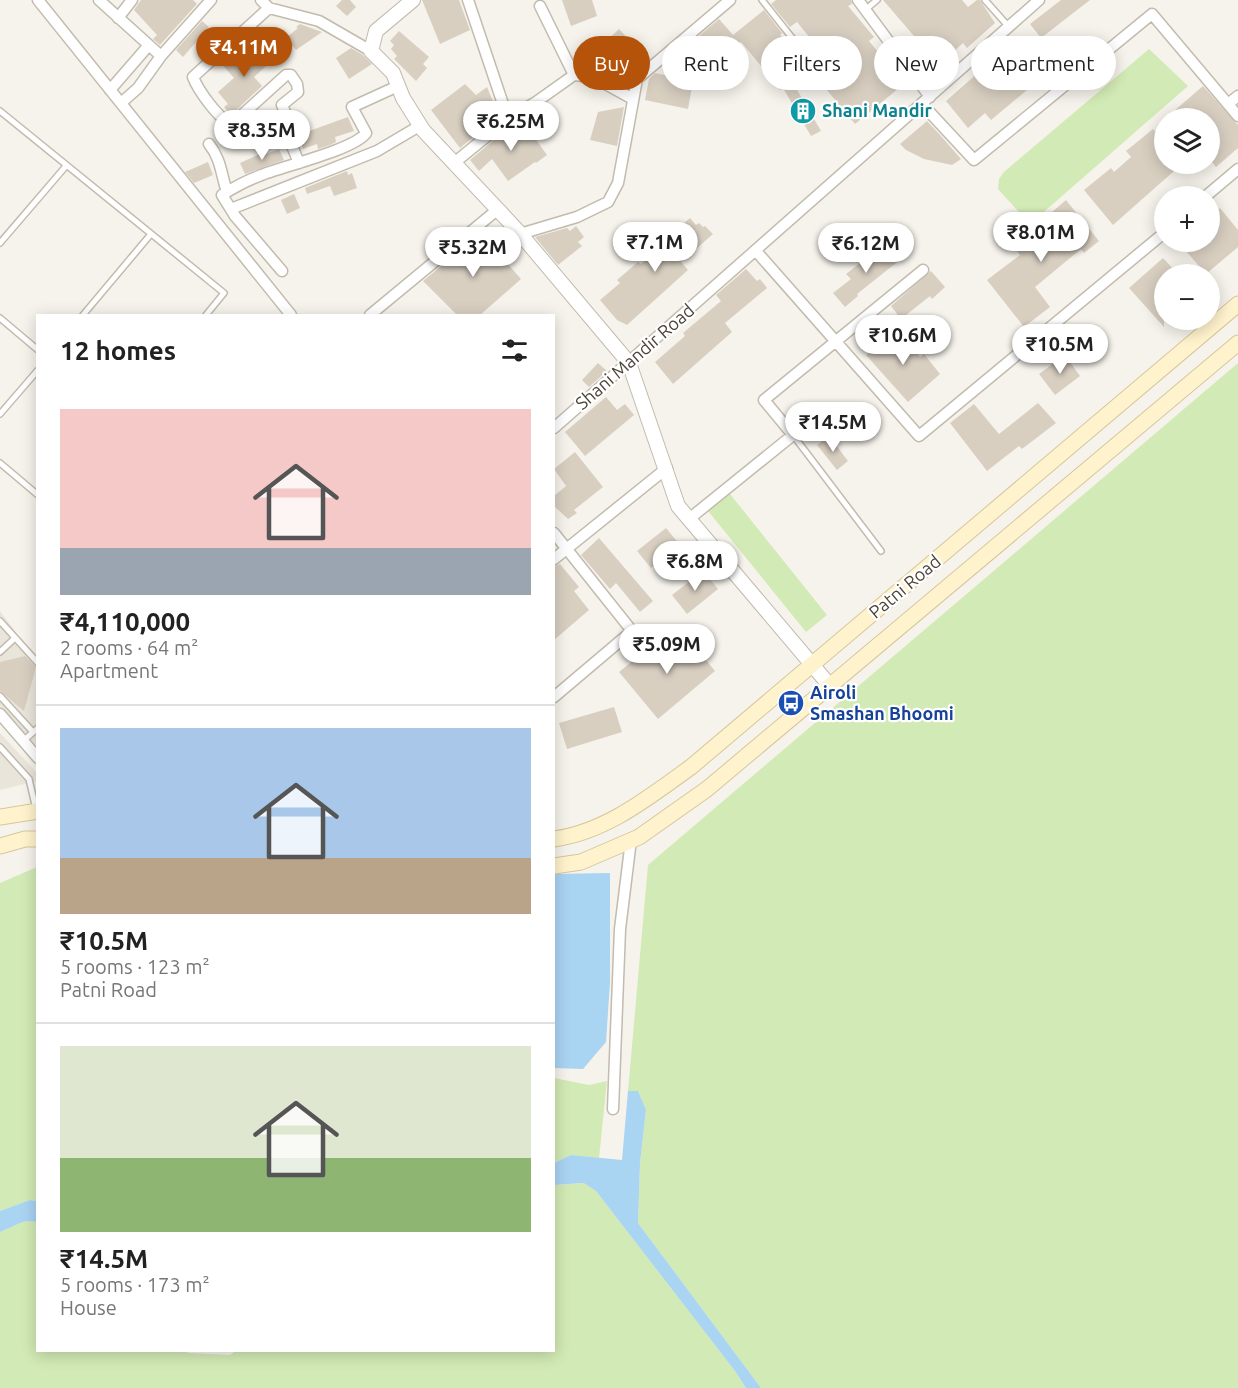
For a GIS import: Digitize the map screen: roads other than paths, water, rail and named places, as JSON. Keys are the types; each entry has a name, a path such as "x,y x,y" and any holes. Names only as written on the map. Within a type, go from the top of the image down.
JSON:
{"main road":[{"name":"Patni Road","path":"555,838 574,836 626,813 691,767 1238,304"},
{"name":"Patni Road","path":"555,866 581,862 631,840 707,789 1238,343"},
{"path":"0,817 36,810"},
{"path":"0,846 25,839 36,839"}],"street":[{"path":"39,0 290,314"},
{"path":"99,0 161,56"},
{"path":"118,18 132,0"},
{"path":"121,103 138,88 161,56 211,0"},
{"path":"371,51 376,31 413,0"},
{"path":"468,0 508,119"},
{"path":"520,234 577,217 608,202 618,183 637,79 729,0"},
{"path":"858,0 926,100 974,160 1152,14 1238,116"},
{"name":"Shani Mandir Road","path":"555,427 1039,0"},
{"path":"299,163 286,131 291,126 282,105 298,92 297,84 291,75 286,75 232,124 223,120 196,85 193,77 265,4 319,21 371,51 393,73 420,125 520,234 629,363 667,468 678,506 831,687"},
{"path":"540,6 573,73"},
{"path":"110,90 149,45"},
{"path":"454,163 508,119 573,76"},
{"path":"282,271 222,195 260,175 359,140 366,133 352,107 398,86"},
{"path":"617,90 633,99"},
{"path":"1228,104 1238,96"},
{"path":"231,209 377,152 420,125"},
{"path":"209,144 220,160 227,192"},
{"path":"1218,186 1238,169"},
{"path":"371,314 497,210"},
{"path":"756,251 919,436 1154,240"},
{"path":"689,519 793,435 764,400 923,270"},
{"path":"555,558 667,468"},
{"path":"555,534 632,631 555,697"},
{"path":"0,714 36,756"},
{"path":"613,1109 620,929 631,840"}],"lane":[{"path":"762,0 791,36"},
{"path":"865,10 877,0"},
{"path":"985,0 1009,27"},
{"path":"0,111 224,293 207,314"},
{"path":"0,243 66,166"},
{"path":"84,314 151,234"},
{"path":"0,318 36,348"},
{"path":"0,414 36,372"},
{"path":"793,435 881,551"},
{"path":"0,463 36,493"},
{"path":"0,621 36,661"},
{"path":"0,652 15,638"},
{"path":"0,696 35,730 23,741"},
{"path":"0,747 29,779 36,806"}],"water":[{"path":"610,873 610,982 606,1042 583,1069 555,1068 555,874"},
{"path":"628,1091 638,1091 646,1110 640,1163 638,1223 761,1388 746,1388 596,1191 584,1183 555,1185 555,1163 571,1155 622,1160"},
{"path":"30,1200 36,1201 36,1222 25,1221 0,1232 0,1211"}],"place":[{"name":"Shani Mandir","path":"803,111"},
{"name":"Airoli Smashan Bhoomi","path":"791,703"}]}
